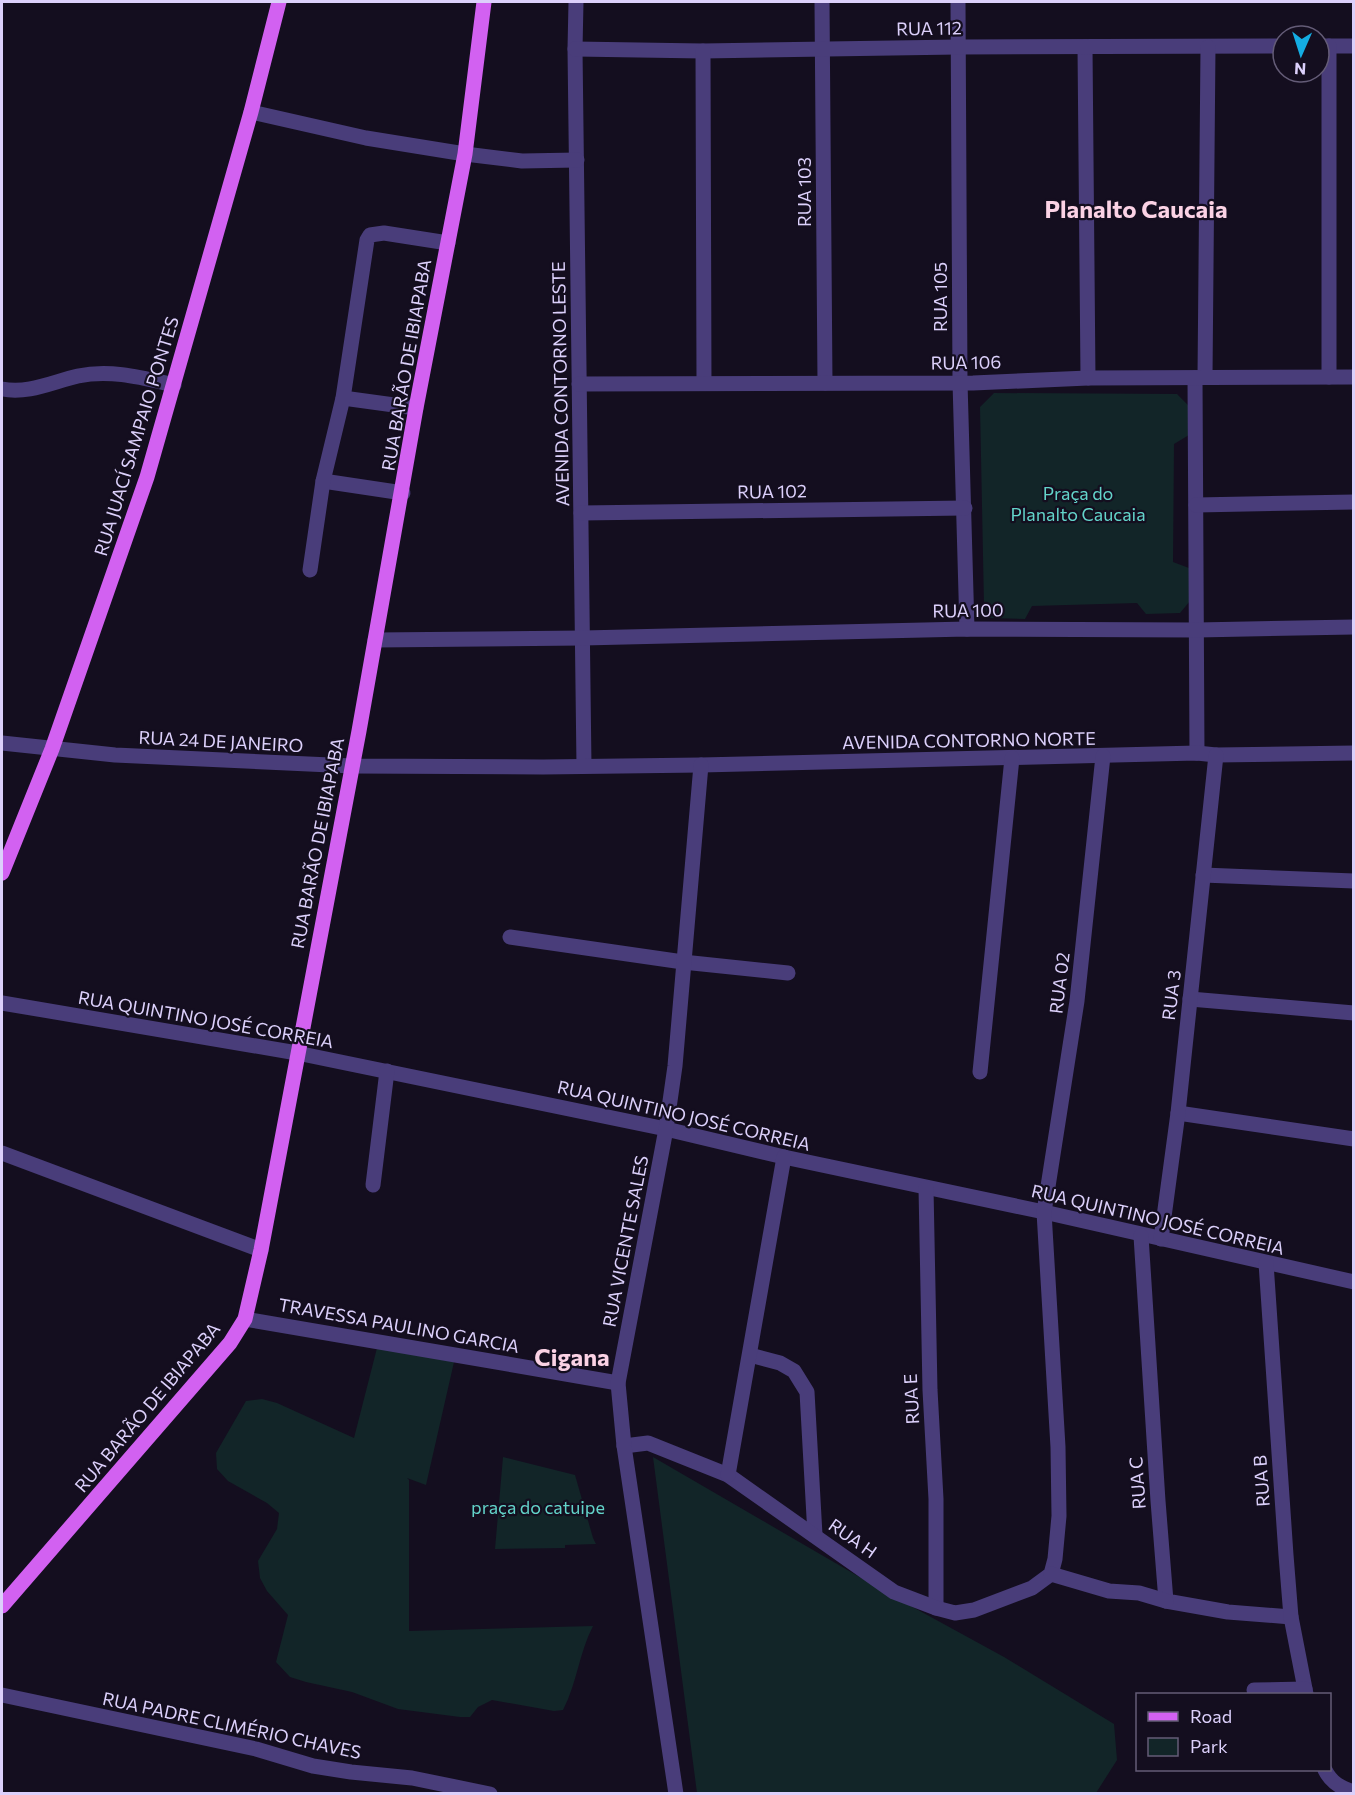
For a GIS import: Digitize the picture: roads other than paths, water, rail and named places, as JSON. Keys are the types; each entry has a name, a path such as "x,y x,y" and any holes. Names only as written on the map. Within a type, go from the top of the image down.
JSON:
{"main road":[{"name":"RUA JUACÍ SAMPAIO PONTES","path":"2,873 52,748 147,477 251,112 279,2"},
{"name":"RUA BARÃO DE IBIAPABA","path":"2,1606 230,1343 245,1319 261,1250 465,154 484,2"}],"street":[{"name":"AVENIDA CONTORNO LESTE","path":"576,2 584,766"},
{"name":"RUA 103","path":"822,2 825,383"},
{"name":"RUA 105","path":"958,2 960,382 967,629"},
{"name":"RUA 112","path":"575,49 703,51 958,47 1271,46"},
{"path":"1331,46 1353,46"},
{"path":"1085,47 1088,378"},
{"path":"1197,753 1196,505 1208,47"},
{"path":"703,51 704,383"},
{"path":"1325,84 1329,377"},
{"path":"251,112 366,138 465,154 522,161 577,160"},
{"path":"310,570 323,481 343,398 367,240 370,235 384,233 448,243"},
{"path":"2,389 27,390 77,376 109,374 132,376 174,385"},
{"name":"RUA 106","path":"579,384 1353,377"},
{"path":"343,398 416,408"},
{"path":"323,481 403,493"},
{"path":"1196,505 1353,502"},
{"name":"RUA 102","path":"581,513 965,508"},
{"name":"RUA 100","path":"375,640 583,638 967,629 1197,630 1353,627"},
{"name":"RUA 24 DE JANEIRO","path":"2,743 115,755 352,766 584,766"},
{"name":"AVENIDA CONTORNO NORTE","path":"584,766 1197,753 1216,755 1353,753"},
{"name":"RUA 3","path":"1161,1239 1178,1113 1216,755"},
{"name":"RUA 02","path":"1053,1566 1059,1516 1058,1447 1044,1212 1077,1001 1103,756"},
{"path":"980,1072 1012,758"},
{"name":"RUA VICENTE SALES","path":"676,1794 624,1446 618,1383 666,1129 679,1029 683,962 702,765"},
{"path":"1203,875 1353,881"},
{"path":"510,937 683,962 788,973"},
{"path":"1190,999 1353,1013"},
{"name":"RUA QUINTINO JOSÉ CORREIA","path":"2,1003 297,1053 387,1071 666,1129 1353,1282"},
{"path":"373,1185 387,1071"},
{"path":"1178,1113 1353,1139"},
{"path":"2,1153 261,1250"},
{"path":"728,1475 784,1157"},
{"name":"RUA E","path":"926,1188 930,1390 936,1499 936,1608"},
{"name":"RUA C","path":"1142,1236 1166,1601"},
{"name":"RUA B","path":"1266,1263 1291,1617 1306,1692"},
{"name":"TRAVESSA PAULINO GARCIA","path":"245,1319 618,1383"},
{"path":"750,1355 780,1363 794,1371 807,1392 815,1535"},
{"name":"RUA H","path":"624,1446 648,1443 728,1475 894,1592 936,1608 955,1613 974,1610 1032,1588 1053,1566"},
{"path":"1053,1566 1109,1591 1139,1593 1166,1601 1228,1612 1291,1617"},
{"path":"1254,1690 1306,1692"},
{"name":"RUA PADRE CLIMÉRIO CHAVES","path":"2,1695 256,1749 313,1766 412,1786 490,1794"},
{"path":"1326,1771 1330,1779 1344,1789 1353,1792"}],"district":[{"name":"Planalto Caucaia","path":"1136,208"},
{"name":"Cigana","path":"572,1356"}],"park label":[{"name":"Praça do Planalto Caucaia","path":"1078,503"},
{"name":"praça do catuipe","path":"538,1507"}]}
